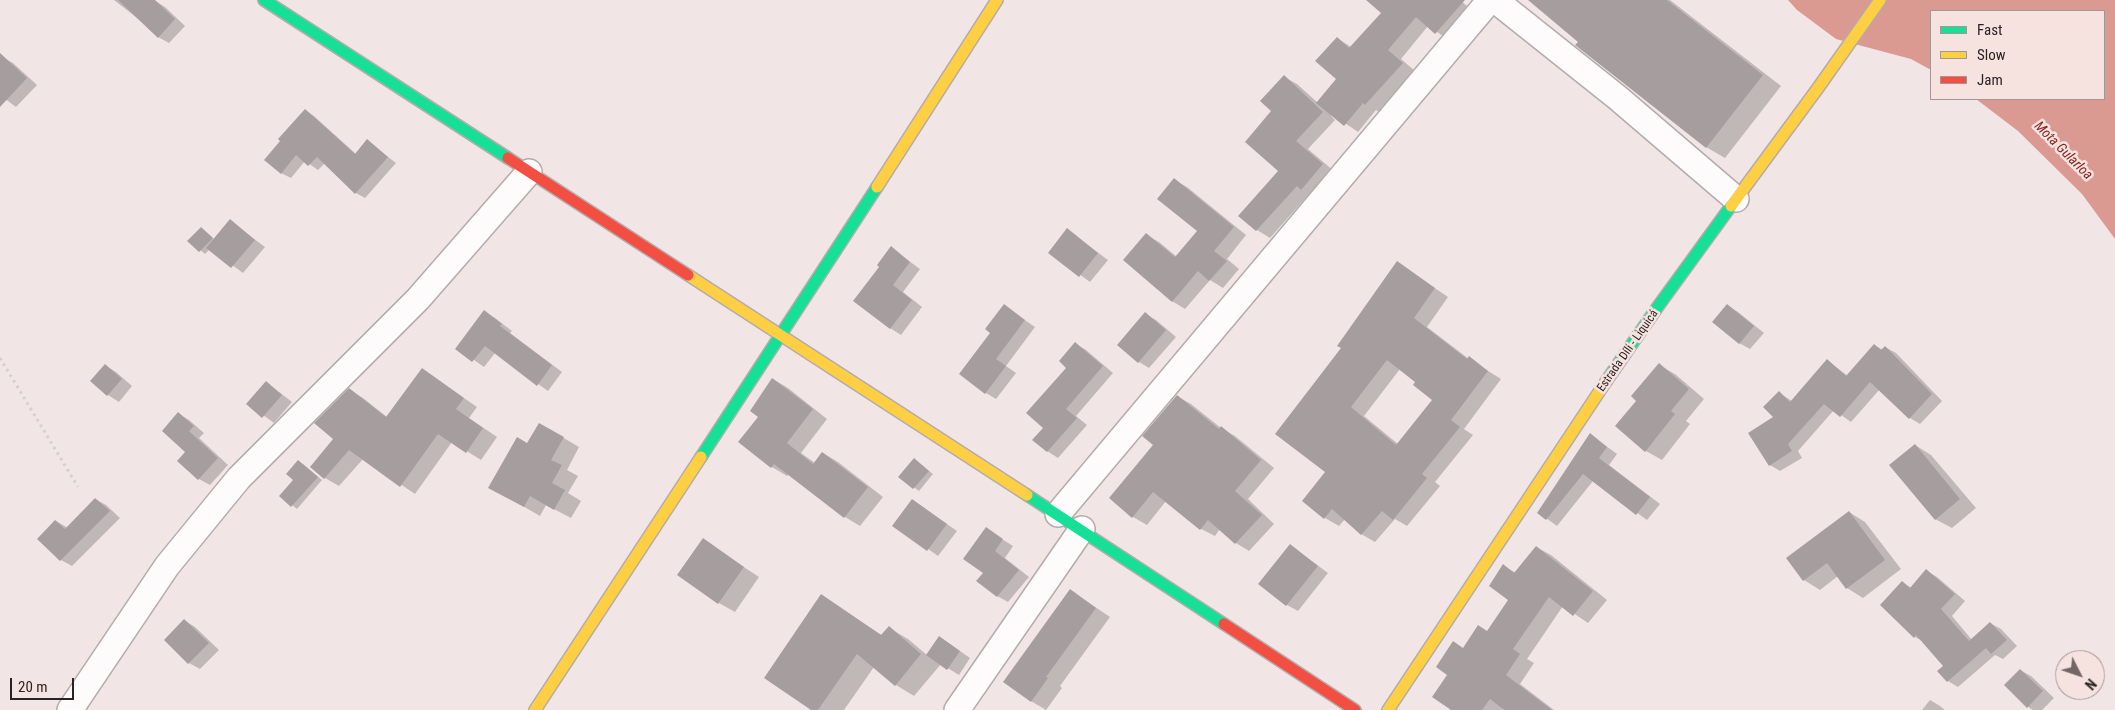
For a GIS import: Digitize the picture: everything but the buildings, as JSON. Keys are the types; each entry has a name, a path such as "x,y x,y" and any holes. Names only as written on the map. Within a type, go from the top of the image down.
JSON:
{"street":[{"path":"264,0 1082,529 1356,710"},
{"path":"535,710 781,336 997,0"},
{"path":"1058,514 1490,0"},
{"path":"1495,0 1618,98 1736,199"},
{"name":"Estrada Díli - Liquicá","path":"1388,710 1629,348 1736,199 1842,57 1880,0"},
{"path":"70,710 167,566 239,478 418,299 529,172"},
{"path":"958,710 1082,529"}],"path":[{"path":"0,358 78,487"}],"water":[{"name":"Mota Gularloa","path":"1788,0 2115,0 2115,239 2082,194 2018,131 1977,100 2105,100 2105,10 1930,10 1930,69 1911,59 1836,39 1797,10"}],"traffic: fast":[{"path":"264,0 508,158"},
{"path":"701,457 877,187"},
{"path":"1607,380 1731,206"},
{"path":"1027,495 1224,624"}],"traffic: slow":[{"path":"877,187 997,0"},
{"path":"1731,206 1880,0"},
{"path":"688,275 1027,495"},
{"path":"1388,710 1607,380"},
{"path":"535,710 701,457"}],"traffic: jam":[{"path":"508,158 688,275"},
{"path":"1224,624 1355,710"}]}
